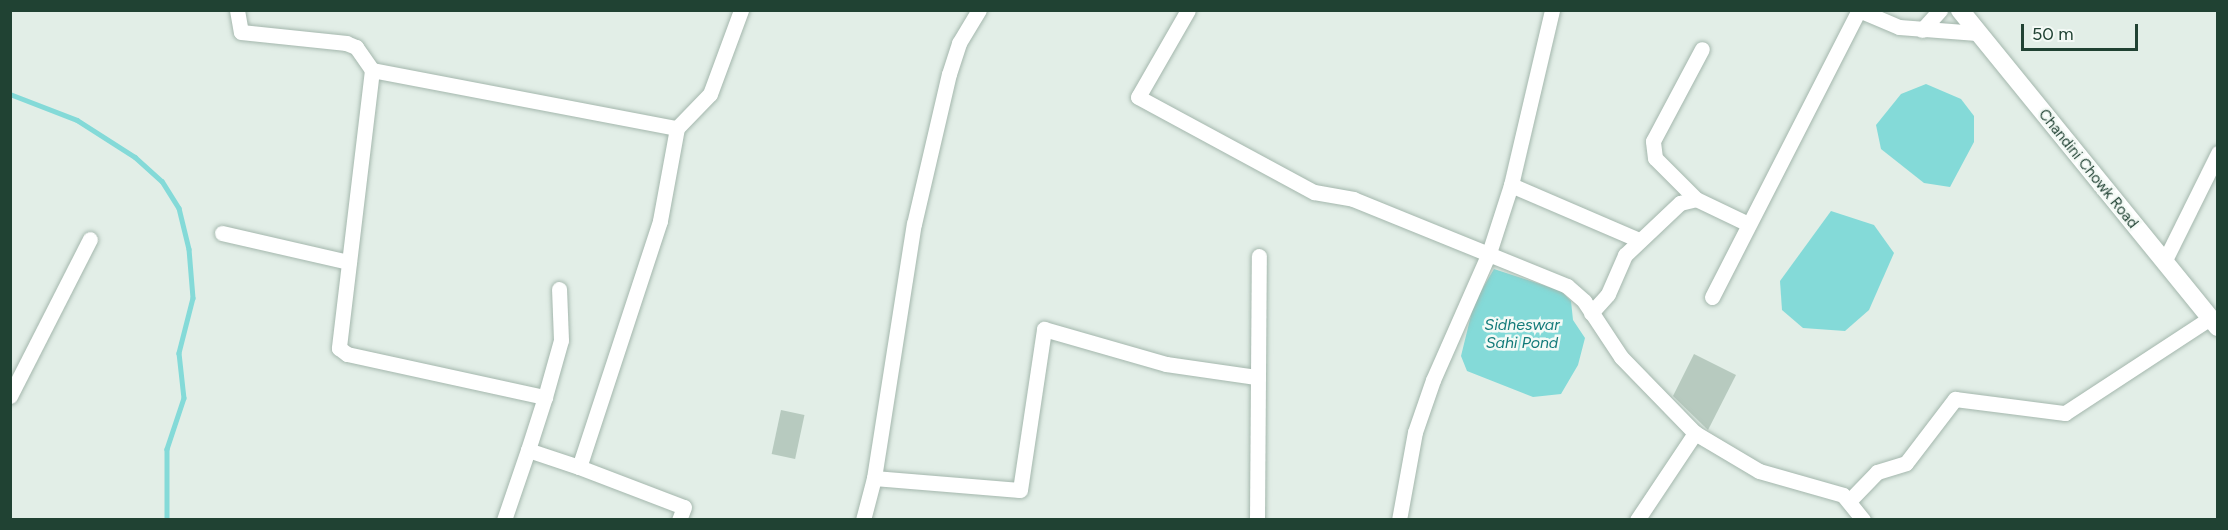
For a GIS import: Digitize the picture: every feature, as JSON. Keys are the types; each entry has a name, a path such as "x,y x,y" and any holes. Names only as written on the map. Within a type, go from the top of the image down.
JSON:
{"street":[{"path":"237,10 241,32 345,43 356,47 372,70 338,335 339,348 347,354 545,397"},
{"path":"579,467 660,221 677,128 710,94 741,10"},
{"path":"863,519 874,478 914,224 949,74 959,43 979,10"},
{"path":"1188,10 1138,97 1314,192 1353,199 1567,286 1591,313 1621,357 1695,434 1759,471 1850,500 1863,519"},
{"path":"1399,519 1415,432 1429,390 1489,253 1511,185 1552,10"},
{"path":"1712,297 1746,223 1859,10 1899,27 1977,33"},
{"path":"1922,30 1940,10"},
{"name":"Chandini Chowk Road","path":"1960,10 2214,323"},
{"path":"1702,49 1653,141 1655,158 1696,198 1746,223"},
{"path":"372,70 677,128"},
{"path":"2164,262 2217,153"},
{"path":"1511,185 1639,240"},
{"path":"1591,313 1639,240 1680,202 1696,198"},
{"path":"222,233 349,262"},
{"path":"10,396 90,239"},
{"path":"1257,519 1256,377 1259,256"},
{"path":"504,519 545,397 561,340 559,289"},
{"path":"1850,500 1877,472 1906,463 1955,399 2065,413 2214,323"},
{"path":"874,478 1020,490 1044,329 1166,364 1256,377"},
{"path":"1637,519 1695,434"},
{"path":"528,450 684,507 680,519"}],"water":[{"path":"1926,84 1961,99 1974,116 1974,142 1950,187 1924,183 1881,149 1876,125 1901,94"},
{"path":"1831,211 1874,225 1894,253 1869,310 1845,331 1803,328 1782,310 1780,281"},
{"name":"Sidheswar Sahi Pond","path":"1494,269 1561,291 1571,301 1573,320 1585,338 1578,365 1561,394 1533,397 1467,371 1461,356 1474,303"}],"building":[{"path":"1694,354 1736,375 1708,430 1673,396"},
{"path":"781,410 804,415 795,459 772,454"}],"waterway":[{"path":"10,94 77,120 135,157 162,181 179,208 189,249 193,298 179,353 184,398 167,449 167,520"}]}
